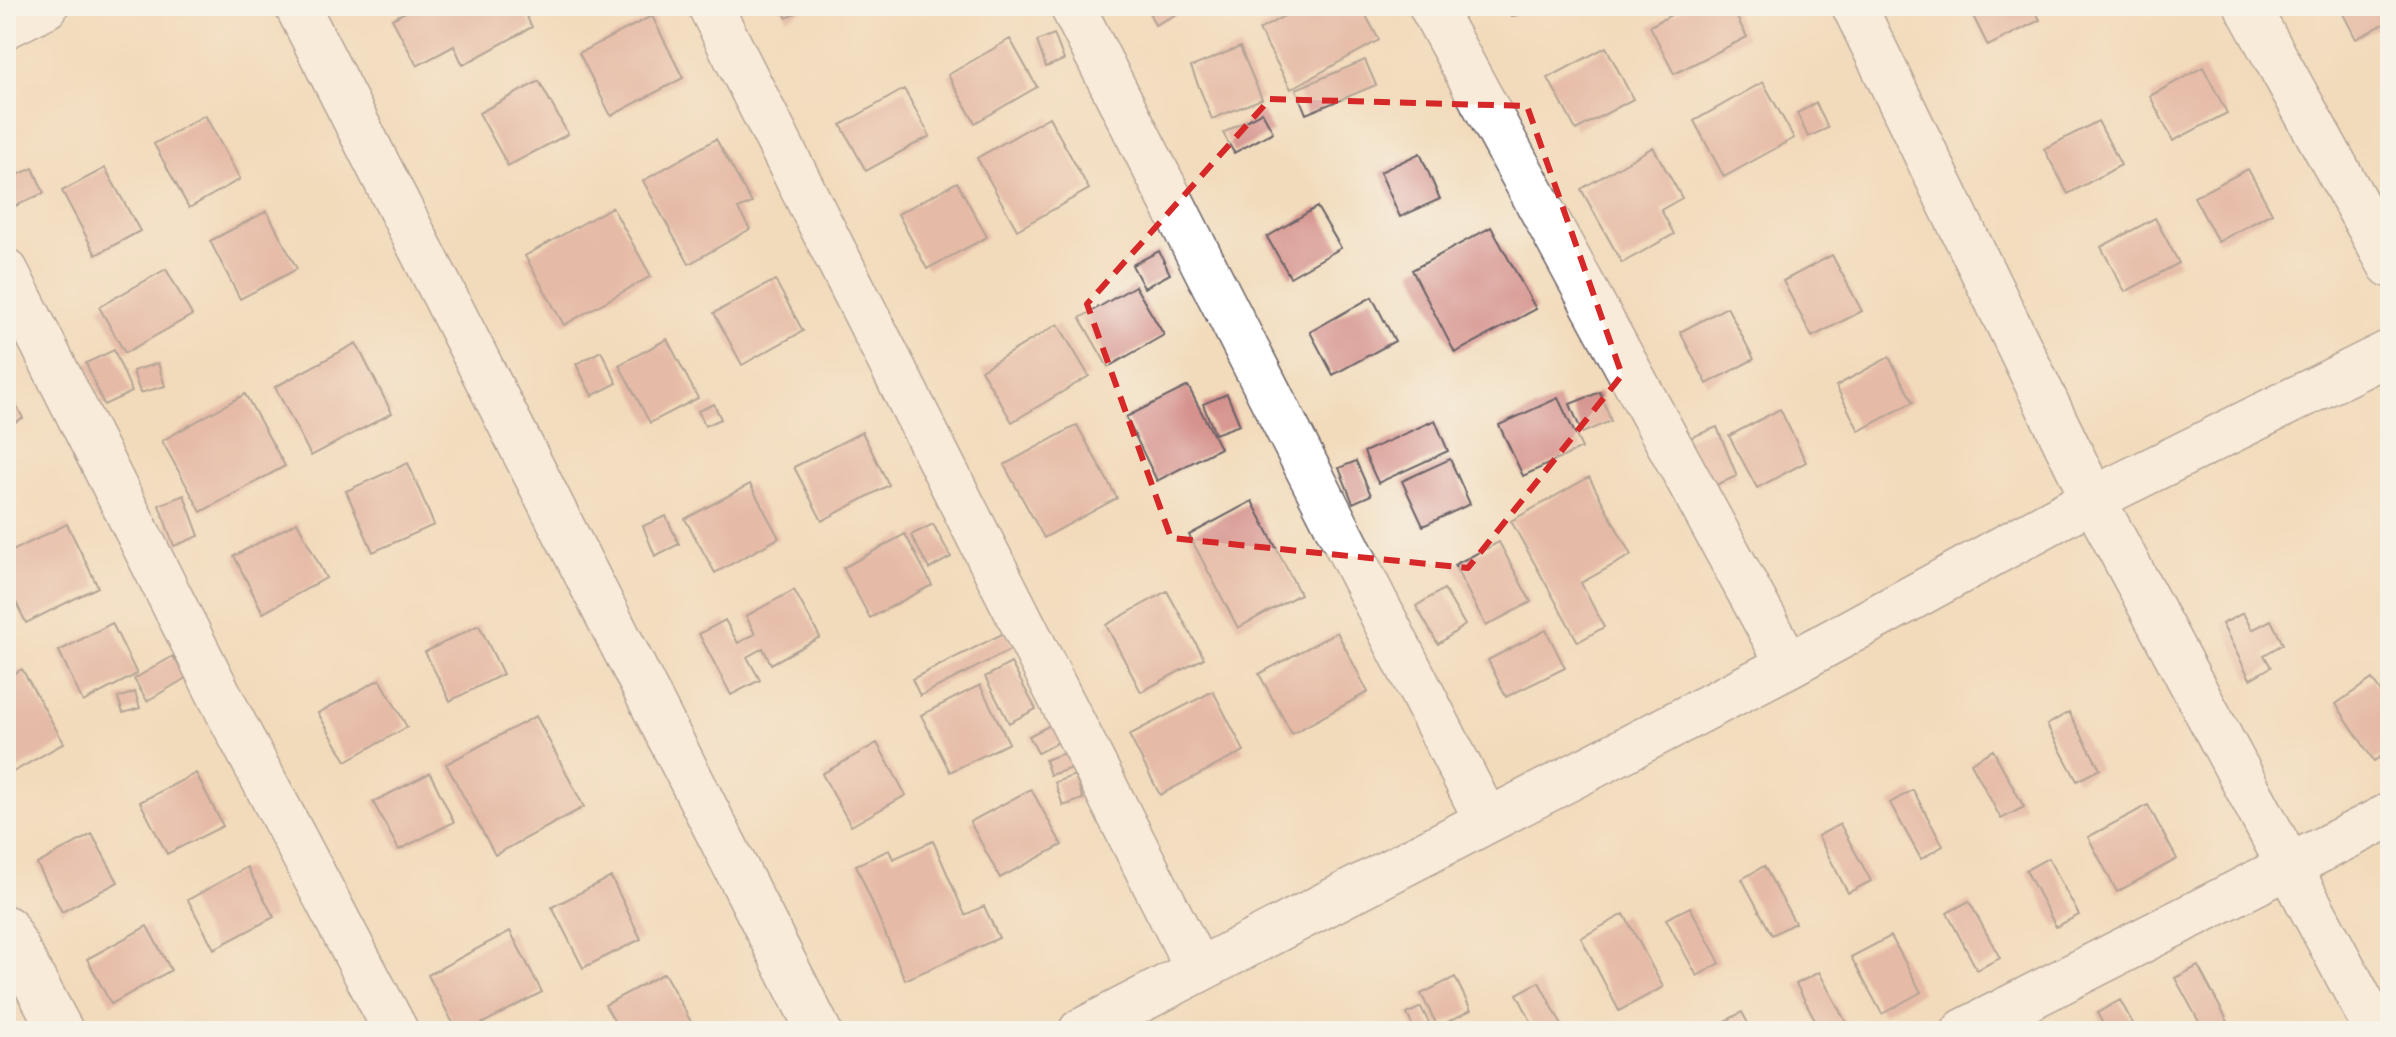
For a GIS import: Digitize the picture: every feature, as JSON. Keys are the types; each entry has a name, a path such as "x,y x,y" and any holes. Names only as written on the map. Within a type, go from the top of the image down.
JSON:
{"street":[{"path":"6,26 46,6"},
{"path":"297,6 819,1031"},
{"path":"710,6 1198,970"},
{"path":"1072,6 1486,819"},
{"path":"1431,6 1789,665"},
{"path":"1854,6 2093,499 2377,1031"},
{"path":"2247,6 2390,265"},
{"path":"6,271 230,716 396,1031"},
{"path":"1081,1031 1789,665 2093,499 2390,352"},
{"path":"1964,1031 2390,815"},
{"path":"6,928 61,1031"}],"highlighted area":[{"path":"1270,99 1527,106 1622,375 1468,568 1171,538 1087,304"}],"building":[{"path":"416,6 521,6 532,27 463,65 454,46 417,66 392,19"},
{"path":"780,6 809,6 787,18"},
{"path":"1146,6 1194,6 1155,25"},
{"path":"1302,6 1361,6 1379,40 1291,89 1259,30"},
{"path":"1508,6 1538,6 1512,17"},
{"path":"1688,6 1731,6 1747,37 1674,74 1650,26"},
{"path":"1968,6 2033,6 2040,20 1988,46"},
{"path":"2339,6 2390,6 2390,21 2356,39"},
{"path":"652,16 683,78 611,116 579,53"},
{"path":"1054,34 1064,60 1046,67 1037,41"},
{"path":"1010,39 1037,87 975,123 948,75"},
{"path":"1240,47 1262,99 1212,119 1191,67"},
{"path":"1606,47 1633,99 1576,130 1548,78"},
{"path":"1365,60 1376,85 1306,114 1296,89"},
{"path":"2203,67 2227,113 2173,141 2150,96"},
{"path":"539,81 568,134 508,166 479,113"},
{"path":"1763,82 1794,138 1724,177 1694,121"},
{"path":"904,89 930,136 866,171 841,125"},
{"path":"1816,103 1828,128 1808,137 1797,113"},
{"path":"1262,112 1273,132 1234,153 1223,133"},
{"path":"205,115 240,179 189,208 154,144"},
{"path":"1049,117 1089,189 1017,230 977,158"},
{"path":"2098,121 2121,165 2068,194 2044,149"},
{"path":"716,139 752,203 738,209 750,229 689,264 643,181"},
{"path":"1653,147 1682,198 1661,210 1674,234 1622,263 1581,189"},
{"path":"1420,153 1440,199 1400,217 1380,172"},
{"path":"33,168 44,193 11,208 6,198 6,180"},
{"path":"105,168 140,231 96,255 62,191"},
{"path":"2248,169 2272,213 2218,242 2194,197"},
{"path":"957,182 987,237 927,269 898,214"},
{"path":"612,207 651,276 564,325 525,256"},
{"path":"1317,207 1341,248 1290,277 1267,237"},
{"path":"267,211 297,269 240,299 210,241"},
{"path":"2155,218 2179,263 2125,292 2101,247"},
{"path":"1491,227 1536,309 1455,353 1412,270"},
{"path":"1159,251 1170,274 1144,288 1132,265"},
{"path":"1832,255 1862,311 1812,337 1783,281"},
{"path":"166,269 192,315 125,353 99,307"},
{"path":"775,280 803,331 742,365 714,313"},
{"path":"1135,286 1164,335 1108,367 1080,318"},
{"path":"1372,297 1395,341 1333,375 1310,332"},
{"path":"1727,307 1754,359 1707,384 1680,332"},
{"path":"1058,324 1089,376 1012,422 981,370"},
{"path":"667,339 698,398 650,423 619,365"},
{"path":"356,343 392,413 311,456 275,387"},
{"path":"114,350 132,392 104,405 86,363"},
{"path":"601,351 617,383 592,396 576,364"},
{"path":"1889,357 1913,402 1859,431 1836,386"},
{"path":"158,363 165,386 140,393 133,371"},
{"path":"6,386 23,418 6,427"},
{"path":"1188,386 1220,448 1157,481 1126,417"},
{"path":"1600,392 1611,421 1582,433 1570,404"},
{"path":"245,394 285,466 201,512 162,441"},
{"path":"1227,394 1240,425 1215,434 1203,404"},
{"path":"1558,398 1582,448 1523,476 1499,425"},
{"path":"714,404 721,419 705,426 698,411"},
{"path":"1780,409 1806,462 1757,488 1729,436"},
{"path":"1435,420 1448,451 1378,483 1364,452"},
{"path":"1077,425 1117,498 1044,538 1004,465"},
{"path":"1717,427 1737,476 1707,489 1687,439"},
{"path":"862,432 889,485 822,521 794,467"},
{"path":"1450,459 1470,504 1423,526 1402,481"},
{"path":"1356,461 1371,495 1353,503 1339,468"},
{"path":"408,463 434,525 373,552 346,491"},
{"path":"1589,477 1631,555 1581,583 1604,627 1578,642 1511,521"},
{"path":"750,484 779,538 715,573 685,519"},
{"path":"184,495 199,536 174,546 159,505"},
{"path":"1252,501 1300,594 1238,628 1189,535"},
{"path":"666,516 679,544 655,556 643,526"},
{"path":"297,522 326,578 263,613 234,556"},
{"path":"67,524 98,587 26,623 6,582 6,554"},
{"path":"933,524 951,557 929,569 911,535"},
{"path":"905,534 932,585 870,618 843,568"},
{"path":"1499,542 1531,602 1486,626 1454,565"},
{"path":"1444,589 1465,625 1438,644 1416,606"},
{"path":"794,590 820,637 771,664 763,648 747,657 760,680 731,695 699,634 725,620 738,643 755,634 746,616"},
{"path":"1167,591 1204,658 1141,692 1106,625"},
{"path":"2243,613 2252,630 2271,620 2283,644 2264,655 2271,667 2250,679 2222,624"},
{"path":"112,623 137,674 83,702 59,651"},
{"path":"479,625 503,674 450,701 425,652"},
{"path":"1546,630 1565,668 1506,697 1488,660"},
{"path":"1006,632 1014,648 920,696 912,679"},
{"path":"1337,632 1368,692 1292,734 1259,674"},
{"path":"173,656 186,678 147,701 134,679"},
{"path":"1011,663 1036,709 1009,723 985,677"},
{"path":"22,669 64,743 6,776 6,678"},
{"path":"380,679 407,727 346,761 318,713"},
{"path":"2372,679 2390,706 2390,750 2374,761 2336,704"},
{"path":"980,685 1009,743 950,772 921,715"},
{"path":"1213,691 1244,751 1160,795 1129,735"},
{"path":"135,692 140,708 123,713 118,698"},
{"path":"2069,712 2100,769 2077,781 2047,725"},
{"path":"536,716 584,807 495,855 446,764"},
{"path":"1056,722 1066,738 1038,753 1029,736"},
{"path":"877,743 906,795 851,826 822,774"},
{"path":"1993,750 2024,807 2001,819 1971,763"},
{"path":"1067,752 1072,768 1050,775 1045,760"},
{"path":"196,773 223,826 167,854 140,802"},
{"path":"430,773 454,822 399,850 373,802"},
{"path":"1075,775 1083,799 1063,806 1055,782"},
{"path":"1031,789 1062,845 1000,878 970,822"},
{"path":"1913,790 1943,846 1921,859 1890,803"},
{"path":"2148,805 2177,859 2117,892 2088,837"},
{"path":"1840,824 1871,881 1848,893 1818,836"},
{"path":"92,834 118,882 62,912 37,864"},
{"path":"933,841 965,915 984,906 999,938 905,980 856,865 889,850 893,859"},
{"path":"2048,858 2079,915 2056,927 2026,870"},
{"path":"1764,866 1795,923 1772,935 1742,879"},
{"path":"247,867 274,917 214,949 188,900"},
{"path":"611,877 641,939 583,968 552,907"},
{"path":"1969,901 2000,958 1977,970 1947,913"},
{"path":"1690,907 1720,963 1697,976 1666,919"},
{"path":"1624,914 1663,987 1619,1011 1581,938"},
{"path":"147,926 171,970 111,1004 87,959"},
{"path":"510,931 542,992 468,1031 457,1031 428,975"},
{"path":"1891,936 1921,992 1882,1014 1851,957"},
{"path":"2198,966 2228,1022 2213,1031 2204,1031 2175,978"},
{"path":"1819,972 1849,1028 1844,1031 1821,1031 1796,984"},
{"path":"664,973 695,1029 620,1031 605,1005"},
{"path":"1455,977 1471,1010 1438,1027 1421,994"},
{"path":"1539,982 1565,1031 1536,1031 1517,994"},
{"path":"2120,1000 2137,1031 2107,1031 2097,1013"},
{"path":"1421,1007 1433,1031 1415,1031 1407,1014"},
{"path":"1742,1012 1752,1031 1723,1031 1720,1024"}]}
